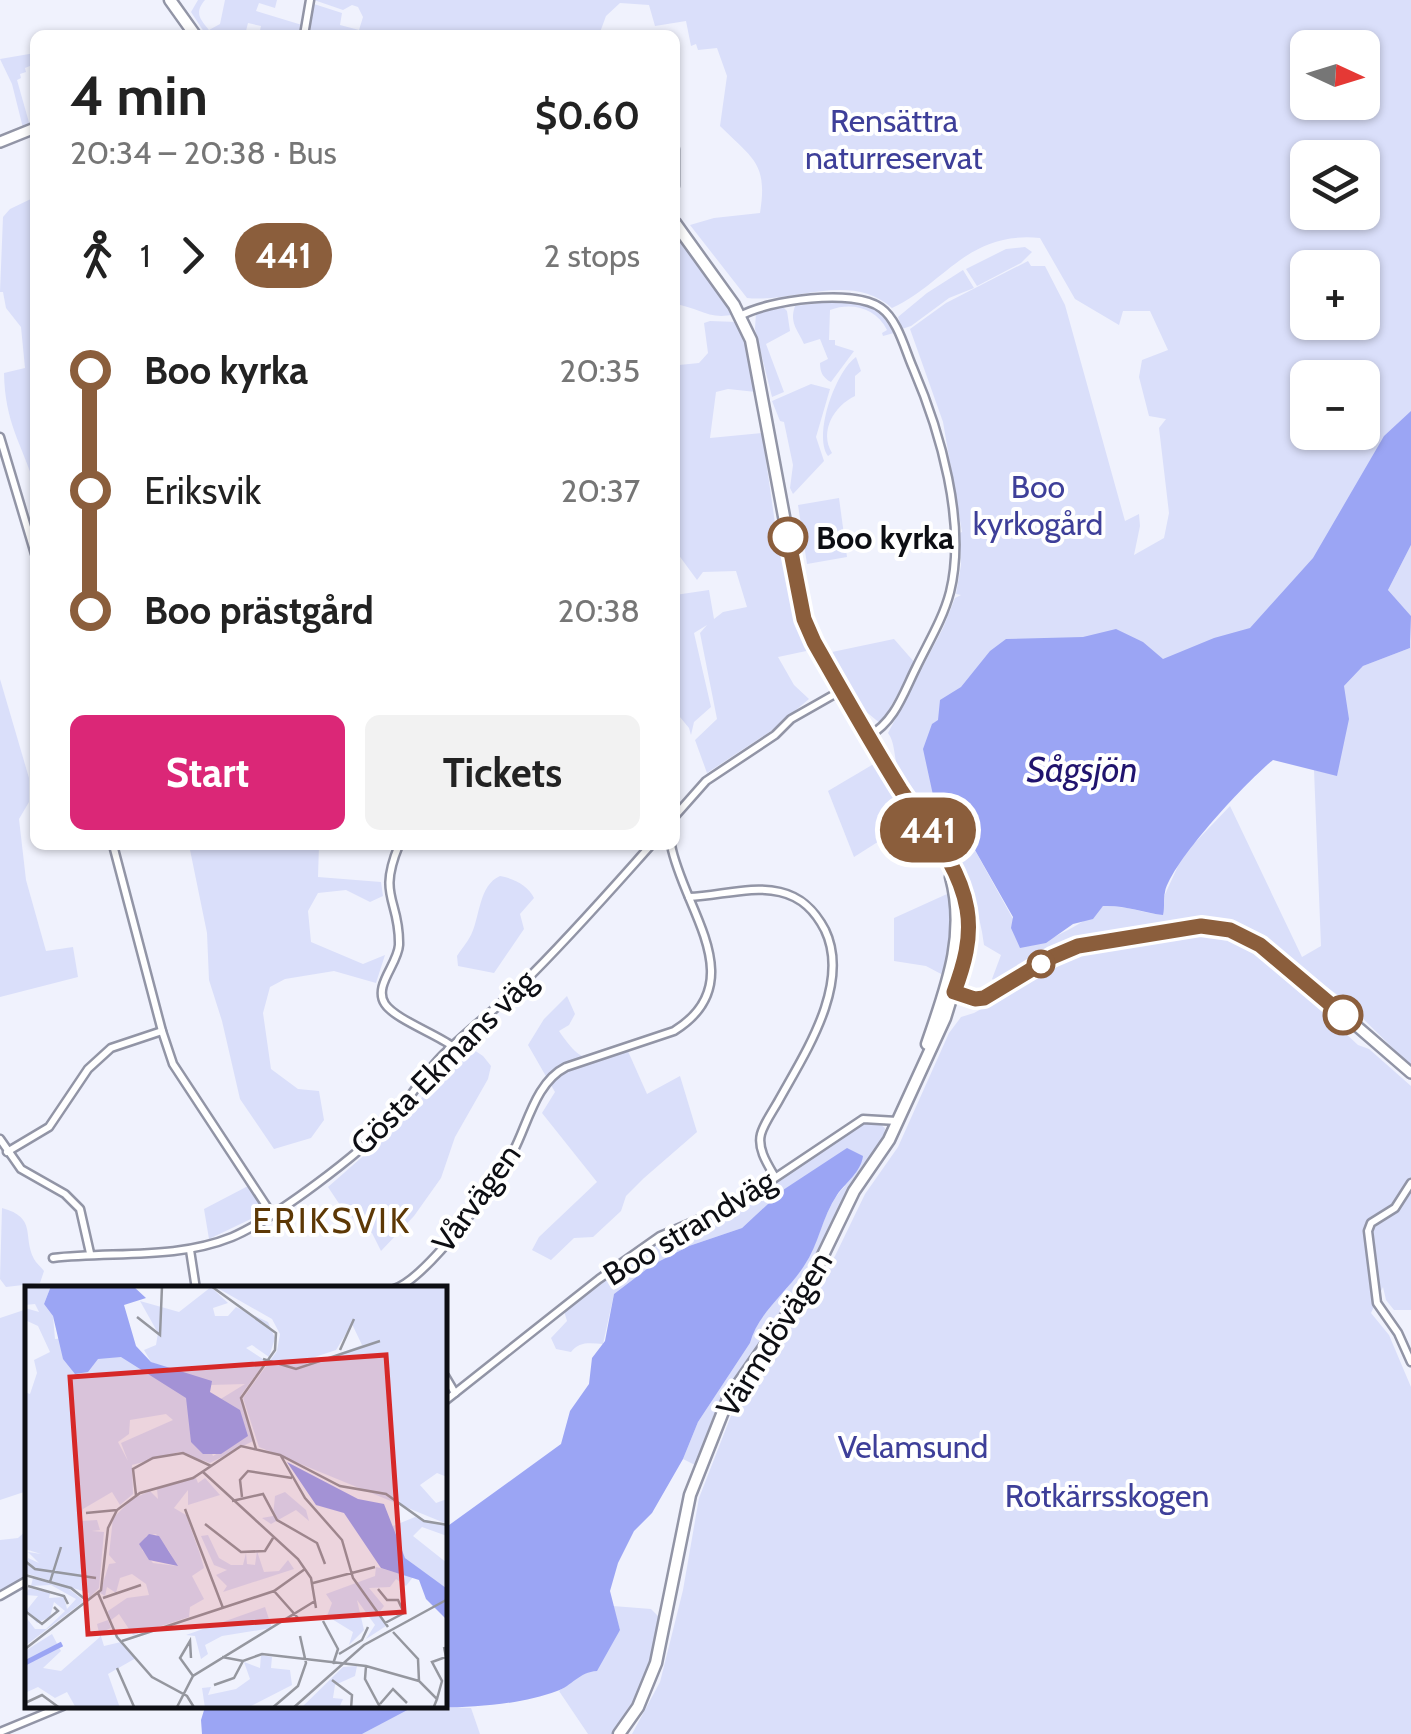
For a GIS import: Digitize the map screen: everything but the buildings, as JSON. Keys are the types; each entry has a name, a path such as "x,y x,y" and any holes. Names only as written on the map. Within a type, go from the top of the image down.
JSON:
{"main road":[{"path":"176,2 192,30"},
{"name":"Värmdövägen","path":"620,1734 638,1707 656,1664 666,1630 690,1496 728,1399 810,1282 854,1191 900,1119 967,947 967,910 959,878 869,736 804,619 755,358 740,316 680,230"}],"street":[{"path":"305,30 310,0"},
{"path":"0,142 30,130"},
{"path":"740,316 758,306 830,299 860,300 881,308 896,328 930,406 946,470 954,540 950,590 939,625 890,719 869,736"},
{"path":"0,437 30,537"},
{"path":"680,810 706,781 775,735 791,718 842,690"},
{"path":"114,850 162,1032 179,1075 272,1213"},
{"path":"397,850 387,877 399,948 382,998 390,1009 452,1046"},
{"name":"Gösta Ekmans väg","path":"53,1258 190,1250 232,1237 272,1213 326,1175 388,1123 452,1046 523,983 646,850"},
{"name":"Vårvägen","path":"409,1286 505,1167 551,1077 566,1067 674,1031 698,1013 708,994 713,971 672,850"},
{"path":"689,896 782,892 812,909 828,937 835,968 828,1001 761,1134 762,1151 774,1177"},
{"path":"949,991 984,998 1052,957 1088,944 1180,928 1218,927 1242,934 1277,957 1411,1073"},
{"path":"8,1152 49,1127 88,1069 111,1048 162,1032"},
{"name":"Boo strandväg","path":"448,1398 660,1236 740,1202 862,1118 900,1119"},
{"path":"0,1139 26,1174 65,1194 80,1210 90,1253"},
{"path":"1411,1183 1399,1203 1371,1224 1368,1232 1377,1303 1398,1332 1411,1362"},
{"path":"190,1250 196,1286"},
{"path":"448,1381 455,1393"},
{"path":"0,1596 25,1582"},
{"path":"0,1732 58,1709"}],"green space":[{"path":"198,0 205,0 200,16 209,30 203,30 191,12"},
{"path":"225,0 277,0 275,8 259,3 256,11 302,25 301,30 260,30 261,26 248,23 246,30 209,30 220,24"},
{"path":"314,0 1411,0 1411,459 1317,629 939,720 933,795 967,836 1028,946 1068,930 1103,906 1156,914 1183,855 1230,806 1302,957 1321,946 1314,770 1337,775 1344,686 1363,666 1410,648 1411,641 1411,1066 1342,998 1244,929 1219,920 1098,936 1068,945 997,982 992,979 1001,955 984,945 980,920 962,875 897,765 888,733 955,598 961,595 956,594 962,532 943,422 910,329 946,303 1028,261 1031,266 1045,266 1065,305 1125,521 1139,514 1134,555 1164,538 1169,513 1159,428 1166,419 1149,416 1139,377 1142,360 1168,350 1150,311 1123,311 1119,325 1075,299 1040,238 1015,238 975,250 892,308 876,297 840,290 747,298 690,225 760,213 762,183 755,163 720,126 727,76 717,48 698,50 696,44 691,46 686,21 655,26 649,5 620,3 606,16 601,30 359,30 363,17 358,7 352,5 343,10"},
{"path":"314,4 342,13 340,25 359,30 310,30"},
{"path":"30,54 30,66 17,80 30,126 23,128 12,84 0,59"},
{"path":"30,199 30,472 5,390 4,373 25,368 21,327 6,308 0,292 3,217"},
{"path":"680,238 734,314 711,315 680,306"},
{"path":"1025,247 1032,252 1021,263 977,286 966,269 1006,249"},
{"path":"963,270 974,288 949,298 902,329 898,317"},
{"path":"829,302 867,306 889,323 894,333 883,336 887,330 882,322 863,309 830,310 829,340 854,351 831,382 821,369 820,363 828,359 820,339 804,344 793,317 795,306"},
{"path":"783,307 790,331 766,344 784,392 772,397 755,329 756,312"},
{"path":"737,322 750,359 756,392 716,392 710,438 762,433 778,544 811,650 778,657 794,685 809,699 771,731 707,773 695,740 717,719 700,633 707,625 694,633 711,707 694,722 691,735 680,717 680,594 709,590 714,619 723,612 747,607 736,571 703,572 697,580 680,557 680,365 699,363 708,353 704,323"},
{"path":"856,357 861,371 855,376 855,396 831,420 827,436 832,453 828,456 823,433 829,404 841,375"},
{"path":"811,384 830,389 816,437 824,461 793,494 793,465 784,422 772,401"},
{"path":"839,498 847,557 807,564 798,505"},
{"path":"1411,545 1411,616 1388,590"},
{"path":"894,639 915,663 881,724 864,710 832,652"},
{"path":"0,679 29,778 29,802 19,819 26,880 46,951 73,947 78,977 0,997"},
{"path":"877,762 914,819 854,857 828,791"},
{"path":"190,850 319,850 318,877 381,882 383,896 370,902 346,890 318,893 308,911 311,942 363,964 385,955 376,983 334,971 285,979 270,987 263,1013 271,1069 298,1089 319,1091 324,1120 311,1138 274,1149 240,1099 209,980 207,933"},
{"path":"500,876 520,883 534,898 520,914 524,929 494,973 458,966 457,956 471,935 484,894"},
{"path":"947,894 954,922 943,975 926,966 894,961 894,918"},
{"name":"Rotkärrsskogen","path":"1211,933 1254,948 1358,1045 1369,1049 1411,1086 1411,1310 1394,1310 1383,1287 1371,1313 1389,1335 1411,1387 1411,1734 632,1734 660,1682 683,1590 699,1498 734,1408 835,1256 865,1194 898,1147 949,1033 961,1017 1096,949"},
{"path":"567,996 575,1014 569,1025 559,1031 574,1050 581,1056 595,1058 627,1049 647,1094 680,1076 697,1132 626,1196 621,1211 593,1237 574,1238 551,1260 532,1250 539,1237 597,1182 542,1113 555,1092 528,1045 544,1019"},
{"path":"465,1044 491,1066 488,1079 455,1137 441,1178 414,1216 381,1251 372,1233 344,1211 328,1187 402,1122"},
{"path":"876,1121 885,1128 884,1137 841,1205 806,1280 714,1414 695,1465 683,1459 698,1422 760,1321 805,1264 832,1204 845,1186 783,1190 742,1228 689,1246 652,1265 614,1294 603,1344 581,1344 571,1352 556,1349 551,1338 567,1321 564,1311 660,1240 737,1208 863,1122"},
{"path":"248,1186 262,1208 259,1215 209,1239 204,1209"},
{"path":"2,1208 25,1222 31,1251 44,1271 40,1283 6,1287 0,1279"},
{"path":"25,1310 25,1492 0,1500 0,1318"},
{"path":"25,1532 25,1577 0,1593 0,1540 18,1538"},
{"path":"613,1606 651,1609 662,1620 644,1679 623,1721 614,1734 588,1734 559,1691 585,1671 620,1630"},
{"path":"448,1707 471,1708 480,1734 362,1734 408,1709"}],"water":[{"name":"Sågsjön","path":"1411,411 1411,545 1388,590 1411,616 1410,648 1363,666 1344,686 1349,719 1337,776 1273,760 1229,803 1181,861 1165,892 1163,915 1103,906 1093,919 1073,924 1046,943 1020,948 1011,928 1013,917 967,836 933,795 923,749 932,724 938,720 940,700 961,687 990,651 1006,639 1083,637 1116,629 1143,642 1163,659 1250,628 1313,558 1376,450 1380,450 1384,436"},
{"path":"847,1148 863,1156 832,1203 804,1266 766,1312 698,1422 683,1459 652,1513 634,1531 610,1591 620,1630 597,1671 557,1691 524,1700 448,1707 448,1526 561,1444 570,1411 589,1384 592,1358 605,1341 614,1294 652,1265 689,1246 742,1228 783,1190"},
{"path":"204,1709 409,1709 362,1734 202,1734"}],"bus line":[{"name":"441","path":"788,537 804,619 814,642 959,878 969,932 954,992 984,998 1078,946 1180,928 1218,927 1242,934 1260,945 1343,1015"}],"place":[{"name":"Boo kyrka","path":"788,537"}],"district":[{"name":"ERIKSVIK","path":"332,1220"}],"park label":[{"name":"Rensättra naturreservat","path":"894,138"},
{"name":"Boo kyrkogård","path":"1038,504"},
{"name":"Velamsund","path":"913,1446"}]}
